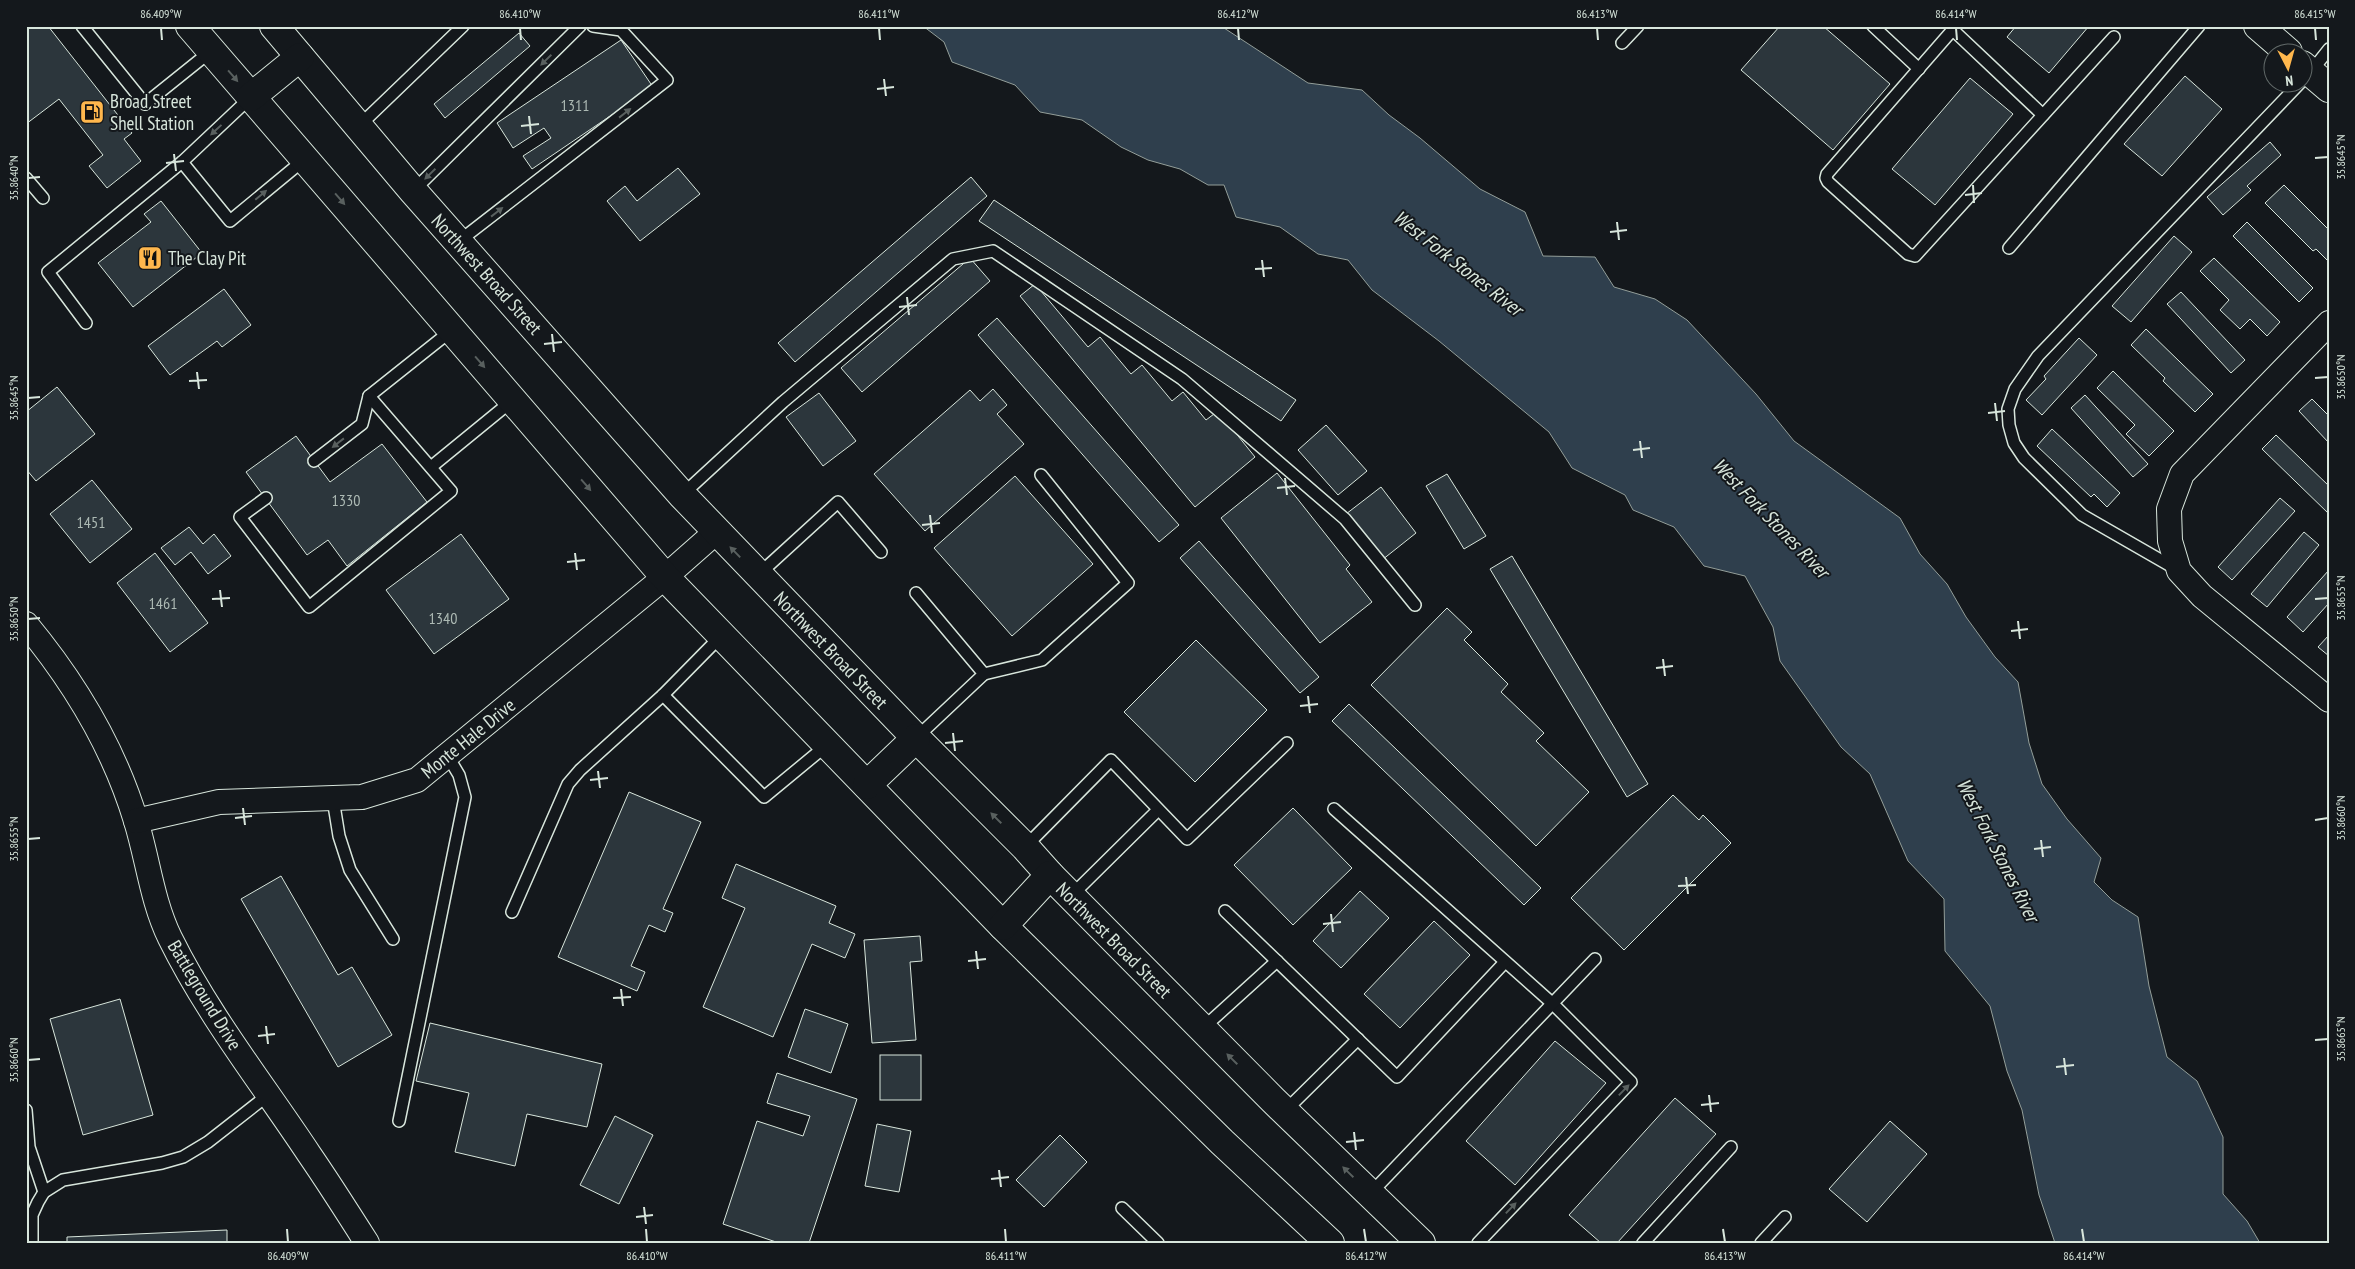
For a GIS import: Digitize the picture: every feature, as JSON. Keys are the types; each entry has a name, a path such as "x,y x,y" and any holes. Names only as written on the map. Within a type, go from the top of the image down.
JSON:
{"main road":[{"path":"190,26 665,577 1004,926 1322,1240"},
{"name":"Northwest Broad Street","path":"274,26 413,191 716,532 1202,1029 1421,1243"},
{"path":"2258,26 2276,42"},
{"path":"252,97 300,57"},
{"path":"867,785 916,738"},
{"path":"1004,926 1050,875"}],"street":[{"path":"2329,323 2182,474 2169,509 2170,541 2179,571 2202,596 2329,700"},
{"name":"Monte Hale Drive","path":"136,820 218,802 362,797 416,780 665,577 716,532"},
{"name":"Battleground Drive","path":"26,624 53,657 99,729 136,820 154,892 168,934 189,976 309,1153 367,1243"}],"lane":[{"path":"82,26 145,104 211,51"},
{"path":"359,126 463,26"},
{"path":"413,191 580,26"},
{"path":"458,242 667,80 621,30 594,26"},
{"path":"1622,43 1638,26"},
{"path":"1873,26 1919,69"},
{"path":"2009,248 2199,26"},
{"path":"2044,115 1955,28 1827,174 1826,178 1828,182 1908,254 1915,256 1918,252 2044,115 2114,38"},
{"path":"2312,74 2329,49"},
{"path":"2179,571 2082,515 2024,458 2014,443 2009,425 2008,408 2016,389 2038,356 2295,92"},
{"path":"86,323 48,272 182,162 252,97"},
{"path":"182,162 230,221 305,159"},
{"path":"26,178 43,198"},
{"path":"682,495 782,402 954,259 993,251 1182,379 1344,519 1415,604"},
{"path":"314,461 362,424 369,396 452,330"},
{"path":"266,498 240,517 309,606 451,492 369,396"},
{"path":"431,467 513,400"},
{"path":"916,738 984,674 1042,660 1128,583 1041,475"},
{"path":"758,575 838,502 881,552"},
{"path":"916,594 984,674"},
{"path":"512,912 568,784 580,770 663,696 722,635"},
{"path":"663,696 764,797 828,744"},
{"path":"1025,847 1111,760 1187,839 1287,743"},
{"path":"398,1121 465,798 459,775 447,755"},
{"path":"333,798 339,836 350,870 393,939"},
{"path":"1334,809 1564,1014 1631,1082 1478,1243"},
{"path":"1071,896 1158,810"},
{"path":"1225,911 1397,1077 1505,962"},
{"path":"1370,1194 1595,959"},
{"path":"1202,1029 1277,961"},
{"path":"1285,1111 1358,1039"},
{"path":"32,1243 32,1215 44,1192 63,1180 162,1163 183,1157 208,1142 268,1095"},
{"path":"26,1110 29,1147 44,1192"},
{"path":"1643,1243 1731,1147"},
{"path":"1122,1208 1158,1243"},
{"path":"1761,1243 1785,1217"}],"water":[{"name":"West Fork Stones River","path":"923,26 1221,26 1308,83 1362,90 1389,115 1420,138 1480,189 1525,212 1543,256 1595,257 1614,287 1655,299 1687,320 1756,394 1794,441 1900,518 1920,554 1947,584 1966,617 1995,657 2018,682 2029,743 2042,784 2067,819 2101,858 2094,882 2112,900 2138,917 2149,986 2167,1057 2197,1081 2223,1137 2223,1194 2247,1221 2260,1243 2055,1243 2039,1195 2022,1110 2007,1071 1990,1006 1945,951 1944,899 1908,861 1870,774 1841,747 1780,661 1773,627 1745,576 1704,566 1674,527 1633,510 1625,495 1572,468 1549,432 1439,341 1372,290 1348,260 1318,254 1280,227 1236,217 1224,185 1208,185 1180,169 1148,160 1121,147 1082,120 1040,112 1015,85 952,62 944,42"}],"building":[{"name":"Broad Street Shell Station","path":"26,26 48,26 132,133 124,139 141,161 107,188 89,166 103,155 59,99 26,124"},
{"path":"1780,26 1823,26 1890,84 1833,150 1741,70"},
{"path":"2016,26 2089,26 2049,73 2007,37"},
{"path":"519,33 530,46 445,118 434,104"},
{"path":"621,40 653,87 532,169 523,156 551,138 544,128 513,148 497,123"},
{"path":"2185,76 2222,109 2162,176 2124,144"},
{"path":"1970,78 2013,114 1935,205 1892,169"},
{"path":"2270,142 2281,155 2247,186 2251,190 2223,215 2207,197"},
{"path":"678,168 700,194 640,241 607,201 625,186 637,201"},
{"path":"971,177 987,196 795,362 778,343"},
{"path":"2284,185 2329,230 2329,262 2316,249 2313,251 2265,203"},
{"path":"994,200 1296,400 1281,421 979,221"},
{"name":"The Clay Pit","path":"161,201 202,253 133,307 98,263 151,222 144,214"},
{"path":"2247,222 2313,288 2299,302 2233,236"},
{"path":"2174,236 2192,252 2131,322 2112,306"},
{"path":"970,258 990,281 862,392 841,368"},
{"path":"2214,258 2280,322 2267,336 2250,319 2240,329 2220,310 2229,300 2200,271"},
{"path":"1035,284 1088,347 1100,337 1131,374 1142,365 1172,401 1183,392 1206,420 1218,411 1255,457 1195,507 1020,296"},
{"path":"224,289 251,325 222,347 217,341 170,375 148,346"},
{"path":"2181,292 2245,360 2231,373 2167,304"},
{"path":"997,318 1179,525 1159,542 978,335"},
{"path":"2146,329 2213,394 2195,412 2163,381 2165,378 2131,345"},
{"path":"2079,338 2097,355 2042,415 2026,400 2046,379 2044,376"},
{"path":"2113,371 2174,431 2149,456 2126,434 2135,425 2097,388"},
{"path":"57,387 95,434 36,481 26,469 26,412"},
{"path":"993,389 1007,405 997,414 1024,444 925,531 874,474 970,390 980,401"},
{"path":"819,393 856,441 823,466 786,417"},
{"path":"2085,395 2148,464 2133,477 2071,408"},
{"path":"2312,399 2329,416 2329,443 2299,411"},
{"path":"1326,425 1367,471 1338,495 1298,450"},
{"path":"2052,429 2120,493 2107,507 2094,494 2091,497 2037,446"},
{"path":"2276,435 2329,486 2329,514 2262,449"},
{"path":"296,436 330,482 382,444 427,502 347,566 328,540 307,555 246,472"},
{"path":"1277,473 1350,565 1346,569 1372,602 1320,643 1221,518"},
{"path":"1447,474 1486,536 1464,549 1426,486"},
{"path":"1015,476 1093,564 1012,636 934,548"},
{"path":"92,480 132,529 90,563 50,514"},
{"path":"1381,487 1416,533 1382,560 1346,514"},
{"path":"2280,498 2295,511 2232,580 2218,567"},
{"path":"189,527 203,544 214,534 231,556 208,574 191,552 175,565 161,548"},
{"path":"2304,532 2319,545 2267,607 2251,594"},
{"path":"461,534 509,599 434,654 386,590"},
{"path":"1199,541 1319,677 1300,693 1180,558"},
{"path":"155,553 208,623 170,652 117,583"},
{"path":"1512,556 1648,784 1627,797 1490,569"},
{"path":"2329,570 2329,603 2303,632 2287,617"},
{"path":"1447,608 1472,632 1464,640 1508,684 1501,692 1544,733 1536,741 1589,792 1536,846 1371,685"},
{"path":"2329,635 2329,656 2318,647"},
{"path":"1196,640 1267,710 1195,782 1124,712"},
{"path":"1349,704 1541,888 1524,905 1332,721"},
{"path":"629,792 701,822 663,909 673,913 665,932 649,925 631,966 645,972 637,991 558,957"},
{"path":"1673,795 1699,820 1703,815 1731,843 1624,950 1571,898"},
{"path":"1293,808 1352,868 1293,925 1234,865"},
{"path":"736,864 836,906 829,923 855,934 845,958 812,944 773,1037 703,1007 745,908 722,898"},
{"path":"281,876 338,975 352,967 392,1035 338,1067 241,899"},
{"path":"1360,891 1389,918 1341,968 1313,941"},
{"path":"1434,921 1470,955 1400,1028 1364,994"},
{"path":"920,936 922,961 910,962 916,1040 872,1043 864,940"},
{"path":"120,999 153,1115 83,1135 50,1019"},
{"path":"805,1009 848,1024 831,1073 788,1057"},
{"path":"430,1023 602,1064 587,1127 527,1114 515,1166 455,1152 469,1093 416,1081"},
{"path":"1555,1041 1606,1083 1515,1185 1466,1141"},
{"path":"880,1055 921,1055 921,1100 880,1100"},
{"path":"777,1073 857,1099 809,1243 779,1243 723,1224 757,1121 803,1136 810,1116 767,1103"},
{"path":"1675,1098 1716,1134 1617,1243 1601,1243 1569,1215"},
{"path":"615,1116 653,1135 619,1204 580,1185"},
{"path":"1890,1121 1927,1154 1867,1222 1829,1189"},
{"path":"877,1124 911,1131 899,1192 865,1186"},
{"path":"1060,1135 1087,1162 1044,1207 1016,1180"},
{"path":"227,1230 227,1243 67,1243 67,1237"}],"place":[{"name":"Broad Street Shell Station","path":"92,112"},
{"name":"The Clay Pit","path":"150,258"}]}
